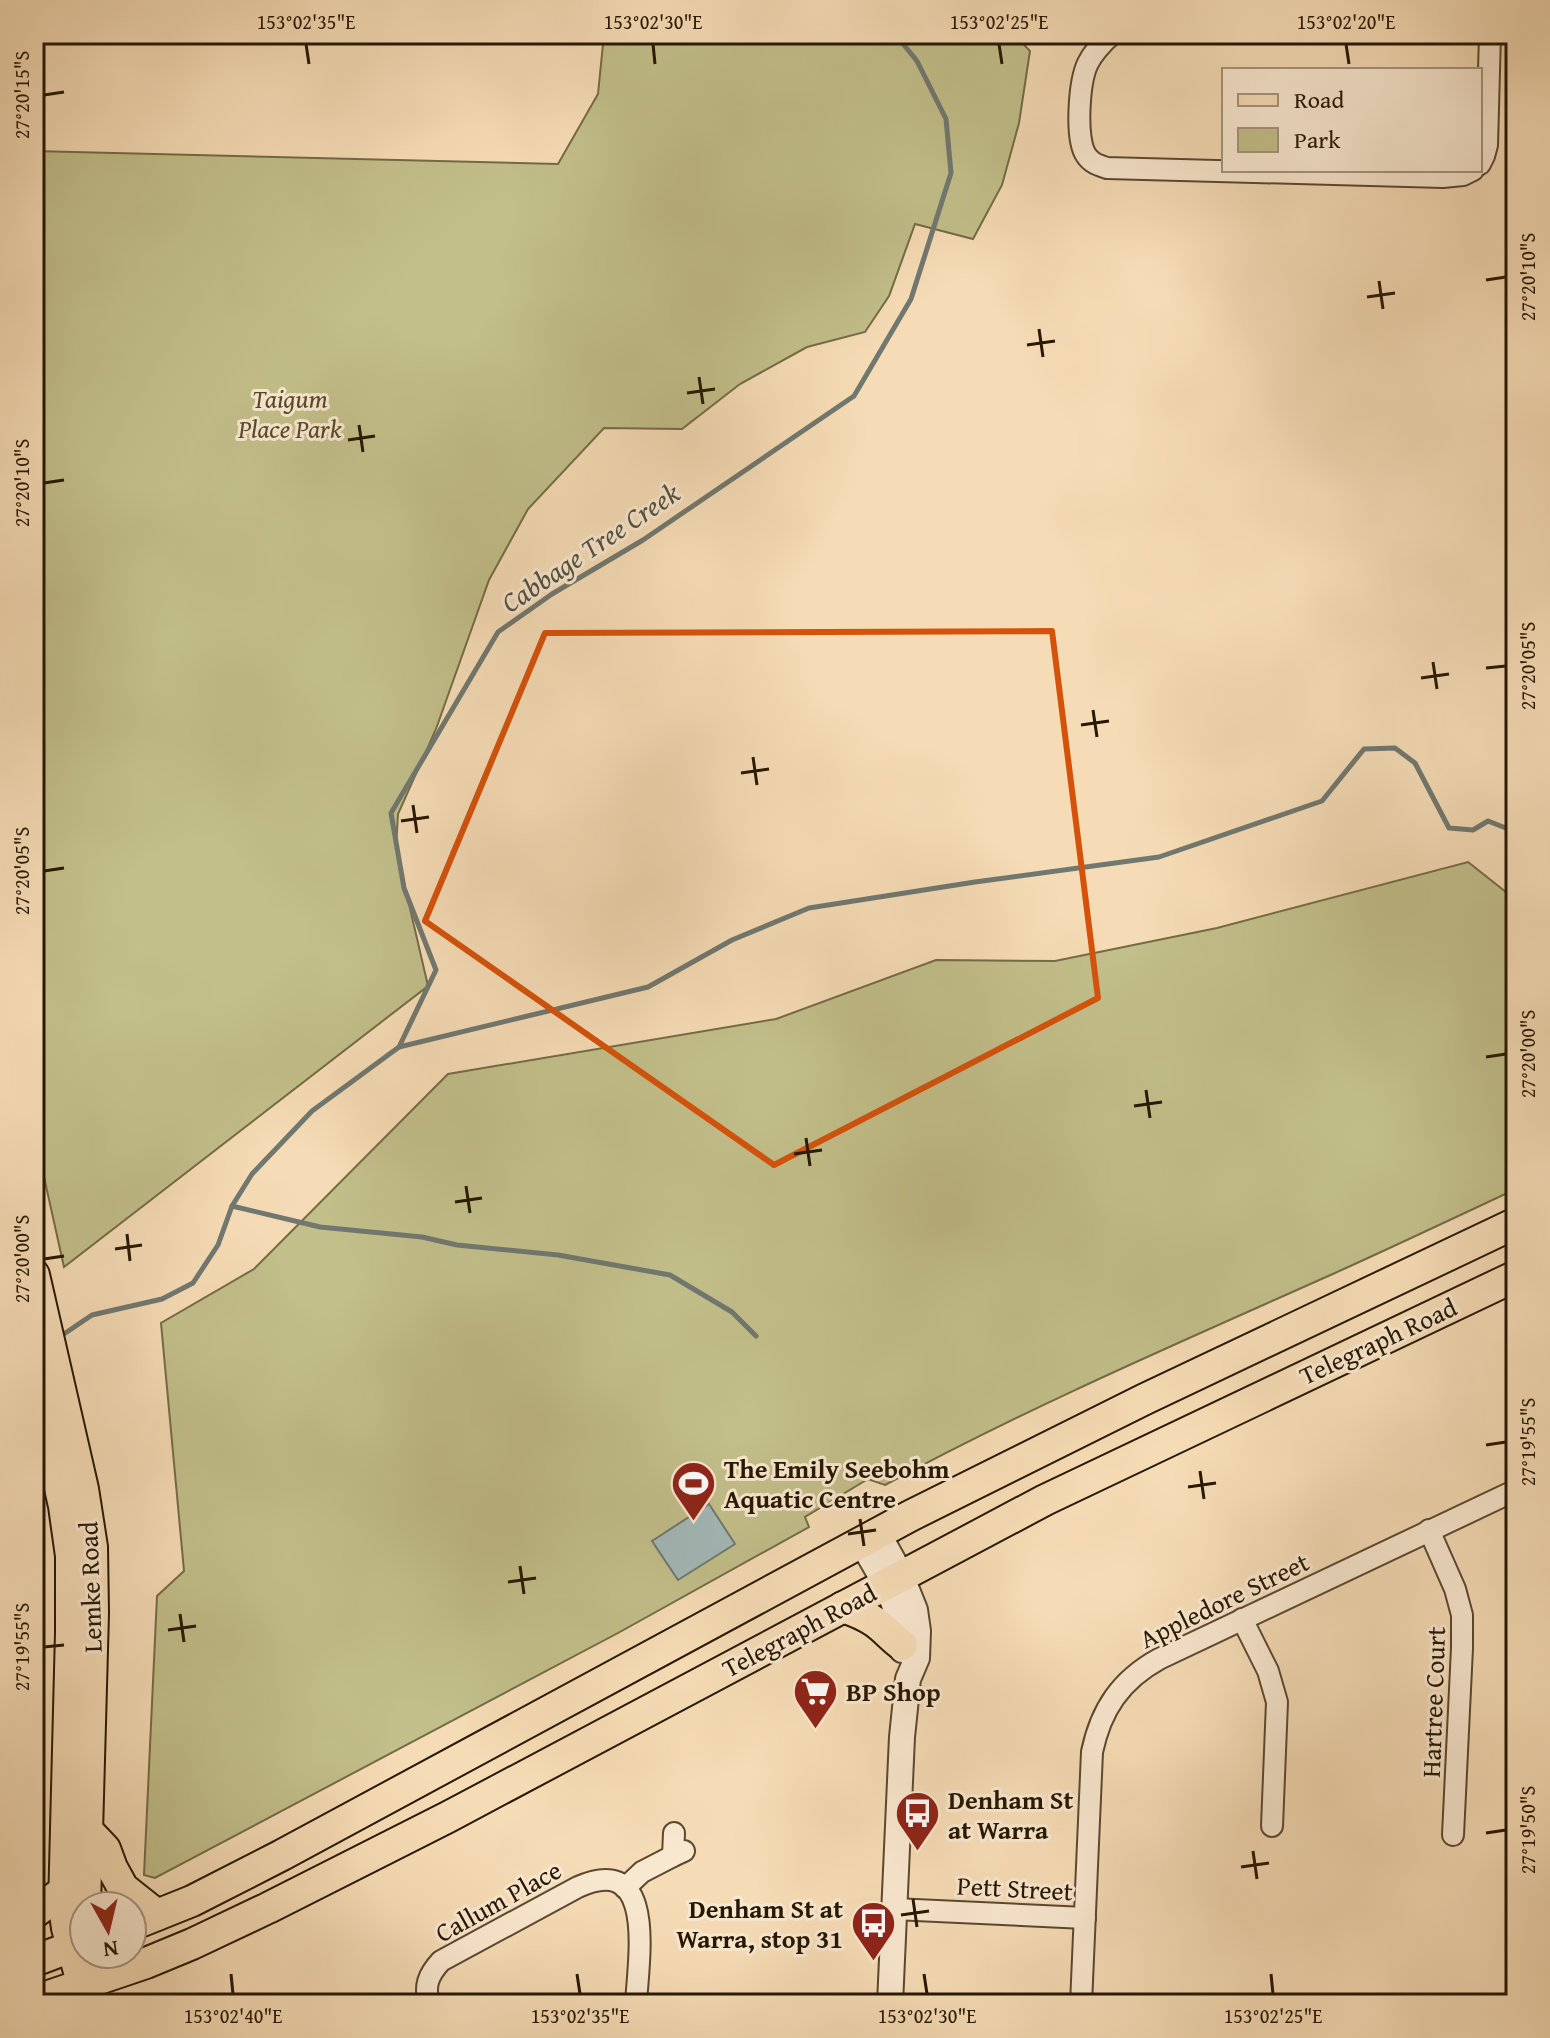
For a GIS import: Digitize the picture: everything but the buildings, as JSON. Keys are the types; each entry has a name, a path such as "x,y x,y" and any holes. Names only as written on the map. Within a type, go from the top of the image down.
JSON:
{"main road":[{"name":"Telegraph Road","path":"148,1918 208,1893 296,1847 869,1538 1145,1399 1516,1223"},
{"name":"Lemke Road","path":"34,1275 67,1466 75,1890"},
{"name":"Telegraph Road","path":"148,1951 192,1944 388,1848 1045,1500 1516,1276"},
{"name":"Lemke Road","path":"34,1371 67,1466 88,1514 94,1584 87,1830 77,1890"},
{"path":"843,1607 879,1625 902,1645"},
{"path":"87,1830 105,1849 124,1890"},
{"path":"34,1913 68,1901"},
{"name":"Telegraph Road","path":"34,1961 68,1962"},
{"path":"34,2001 75,1970"}],"street":[{"path":"1112,34 1094,52 1080,91 1081,145 1087,158 1098,165 1122,168 1222,171"},
{"path":"1482,162 1488,135 1490,34"},
{"path":"1265,172 1443,177 1475,172"},
{"name":"Appledore Street","path":"1081,2004 1092,1752 1095,1737 1118,1691 1143,1668 1516,1490"},
{"name":"Hartree Court","path":"1429,1530 1455,1589 1462,1615 1453,1835"},
{"path":"869,1538 915,1610 918,1631 917,1658 908,1679 902,1737 890,2004"},
{"path":"893,1579 901,1623 902,1657 908,1679"},
{"path":"1242,1619 1268,1671 1277,1702 1272,1826"},
{"path":"636,2004 639,1915 635,1901 625,1888 677,1847"},
{"name":"Callum Place","path":"429,2004 427,1982 435,1968 451,1955 586,1883 604,1880 625,1888"},
{"name":"Pett Street","path":"894,1909 1085,1918"}],"highlighted area":[{"path":"1052,631 1098,998 774,1165 425,921 545,633"}],"green space":[{"name":"Taigum Place Park","path":"604,34 1014,34 1030,51 1019,123 1002,185 973,239 915,224 889,296 865,332 807,347 740,384 682,429 604,428 528,509 489,580 436,729 398,814 396,848 428,986 64,1267 34,1132 34,151 558,164 598,94"},
{"path":"1468,862 1516,900 1516,1189 1051,1401 885,1485 868,1479 805,1517 809,1527 618,1633 155,1878 144,1875 157,1596 184,1571 161,1323 254,1269 448,1074 776,1019 936,960 1055,961 1217,928"}],"water":[{"path":"709,1504 735,1544 678,1580 652,1541"}],"waterway":[{"name":"Cabbage Tree Creek","path":"58,1338 92,1315 162,1299 193,1283 218,1245 232,1206 252,1174 312,1111 399,1047 436,970 404,888 391,813 498,632 552,594 643,540 854,396 911,299 951,173 946,119 917,61 895,34"},
{"path":"399,1047 648,987 732,940 809,908 1159,857 1322,801 1364,749 1395,748 1415,763 1449,828 1473,830 1488,821 1516,832"},
{"path":"232,1206 320,1227 558,1255 670,1275 732,1312 756,1336"}],"place":[{"name":"The Emily Seebohm Aquatic Centre","path":"693,1522"},
{"name":"BP Shop","path":"815,1730"},
{"name":"Denham St at Warra","path":"917,1853"},
{"name":"Denham St at Warra, stop 31","path":"874,1962"}]}
